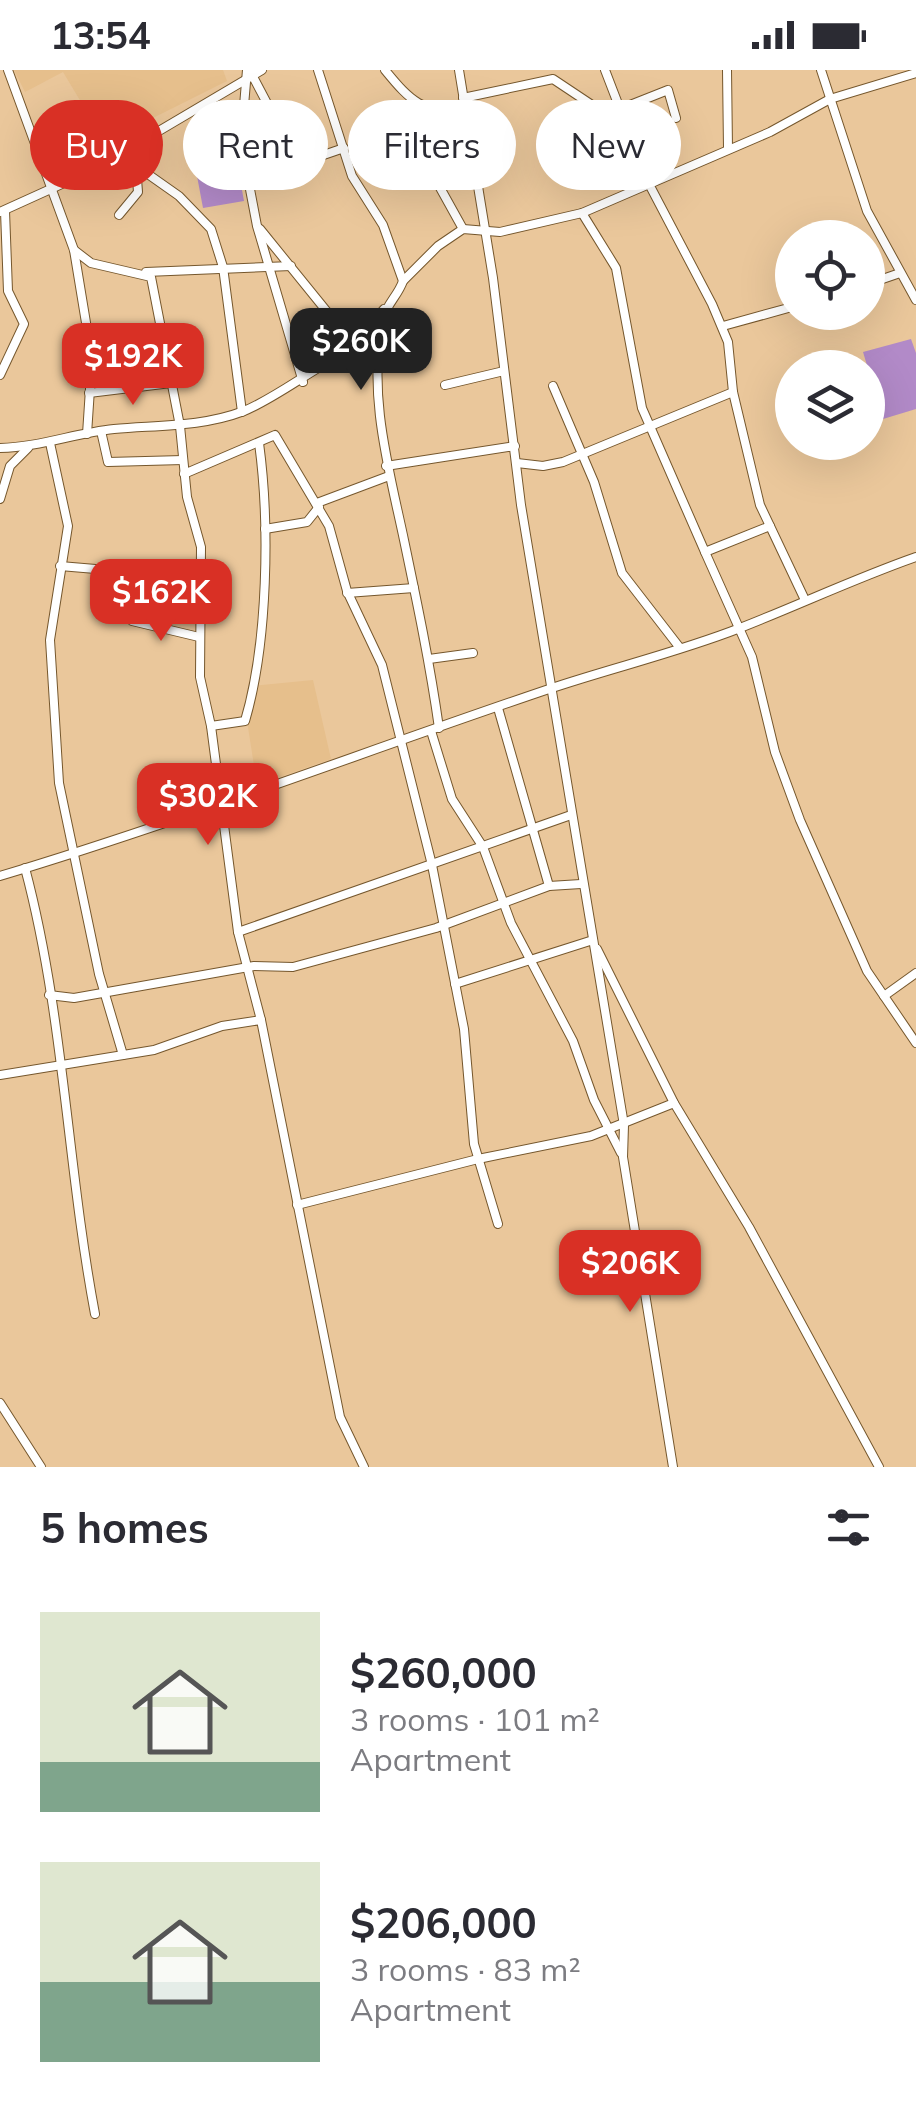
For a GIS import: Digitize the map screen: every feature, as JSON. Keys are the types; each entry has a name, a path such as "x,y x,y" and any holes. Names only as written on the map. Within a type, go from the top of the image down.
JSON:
{"street":[{"path":"8,70 30,128"},
{"path":"163,126 248,73 262,70"},
{"path":"318,70 357,188 390,238 403,281"},
{"path":"384,70 410,100"},
{"path":"459,70 463,98 554,79 585,100"},
{"path":"534,70 539,80"},
{"path":"605,70 617,100"},
{"path":"727,70 728,148"},
{"path":"820,70 867,211 916,300"},
{"path":"248,73 272,115 309,160 344,148"},
{"path":"248,73 241,142 257,226 303,382"},
{"path":"681,169 830,99 900,74 916,73"},
{"path":"643,100 668,90 671,100"},
{"path":"163,187 208,222 223,267 242,412"},
{"path":"0,375 24,324 8,290 3,212 52,190 74,250 90,336 87,434"},
{"path":"118,216 138,190"},
{"path":"441,190 464,229"},
{"path":"478,190 581,884 624,1125 623,1157 672,1467"},
{"path":"0,448 50,443 102,431 180,426 242,412 303,382 354,344 403,281 438,246 464,229 500,232 582,213 635,190"},
{"path":"652,190 723,326 752,478 805,600"},
{"path":"582,213 618,275 638,390 649,427 740,628 800,820 867,970 916,1043"},
{"path":"257,226 354,344"},
{"path":"74,250 101,266 146,272 292,266"},
{"path":"146,272 151,277 200,547 200,677 211,726 238,932 261,1020 340,1417 364,1467"},
{"path":"885,278 900,273"},
{"path":"386,306 380,342 388,471 429,660 435,729 452,799 484,848 504,903 573,1041 594,1100 623,1157"},
{"path":"723,326 775,312"},
{"path":"354,344 380,342"},
{"path":"446,385 504,370"},
{"path":"90,393 171,383"},
{"path":"552,386 582,454 622,573 680,648"},
{"path":"517,462 550,465 733,392"},
{"path":"102,431 108,462 183,460"},
{"path":"184,474 272,434 280,438 330,526 348,593 382,665 432,865 456,984 478,1159 498,1224"},
{"path":"50,443 68,526 52,606 50,668 59,783 104,993 124,1055"},
{"path":"211,726 246,719 262,638 265,529 259,443"},
{"path":"0,499 16,455 31,446"},
{"path":"265,529 307,522 318,505 388,471 515,446"},
{"path":"705,552 770,526"},
{"path":"0,876 74,856 142,827 221,805 552,688 740,628 916,557"},
{"path":"60,566 202,578"},
{"path":"348,593 414,588"},
{"path":"132,621 198,637"},
{"path":"429,660 473,654"},
{"path":"498,708 550,886"},
{"path":"238,932 571,815"},
{"path":"25,868 40,923 62,1066 79,1230 95,1314"},
{"path":"49,994 65,998 248,968 300,966 550,886 581,884"},
{"path":"456,984 593,941"},
{"path":"593,941 674,1103 749,1227 879,1467"},
{"path":"884,996 916,973"},
{"path":"0,1075 124,1055 195,1038 232,1024 261,1020"},
{"path":"297,1205 611,1130 674,1103"},
{"path":"0,1403 41,1467"}],"shaded area":[{"path":"14,70 223,70 227,81 163,113 163,100 80,100 63,72 25,92"},
{"path":"200,190 242,190 244,201 203,208"},
{"path":"911,339 916,353 916,409 885,418 885,350 870,350"},
{"path":"313,680 331,759 257,785 247,721 251,686"}]}
